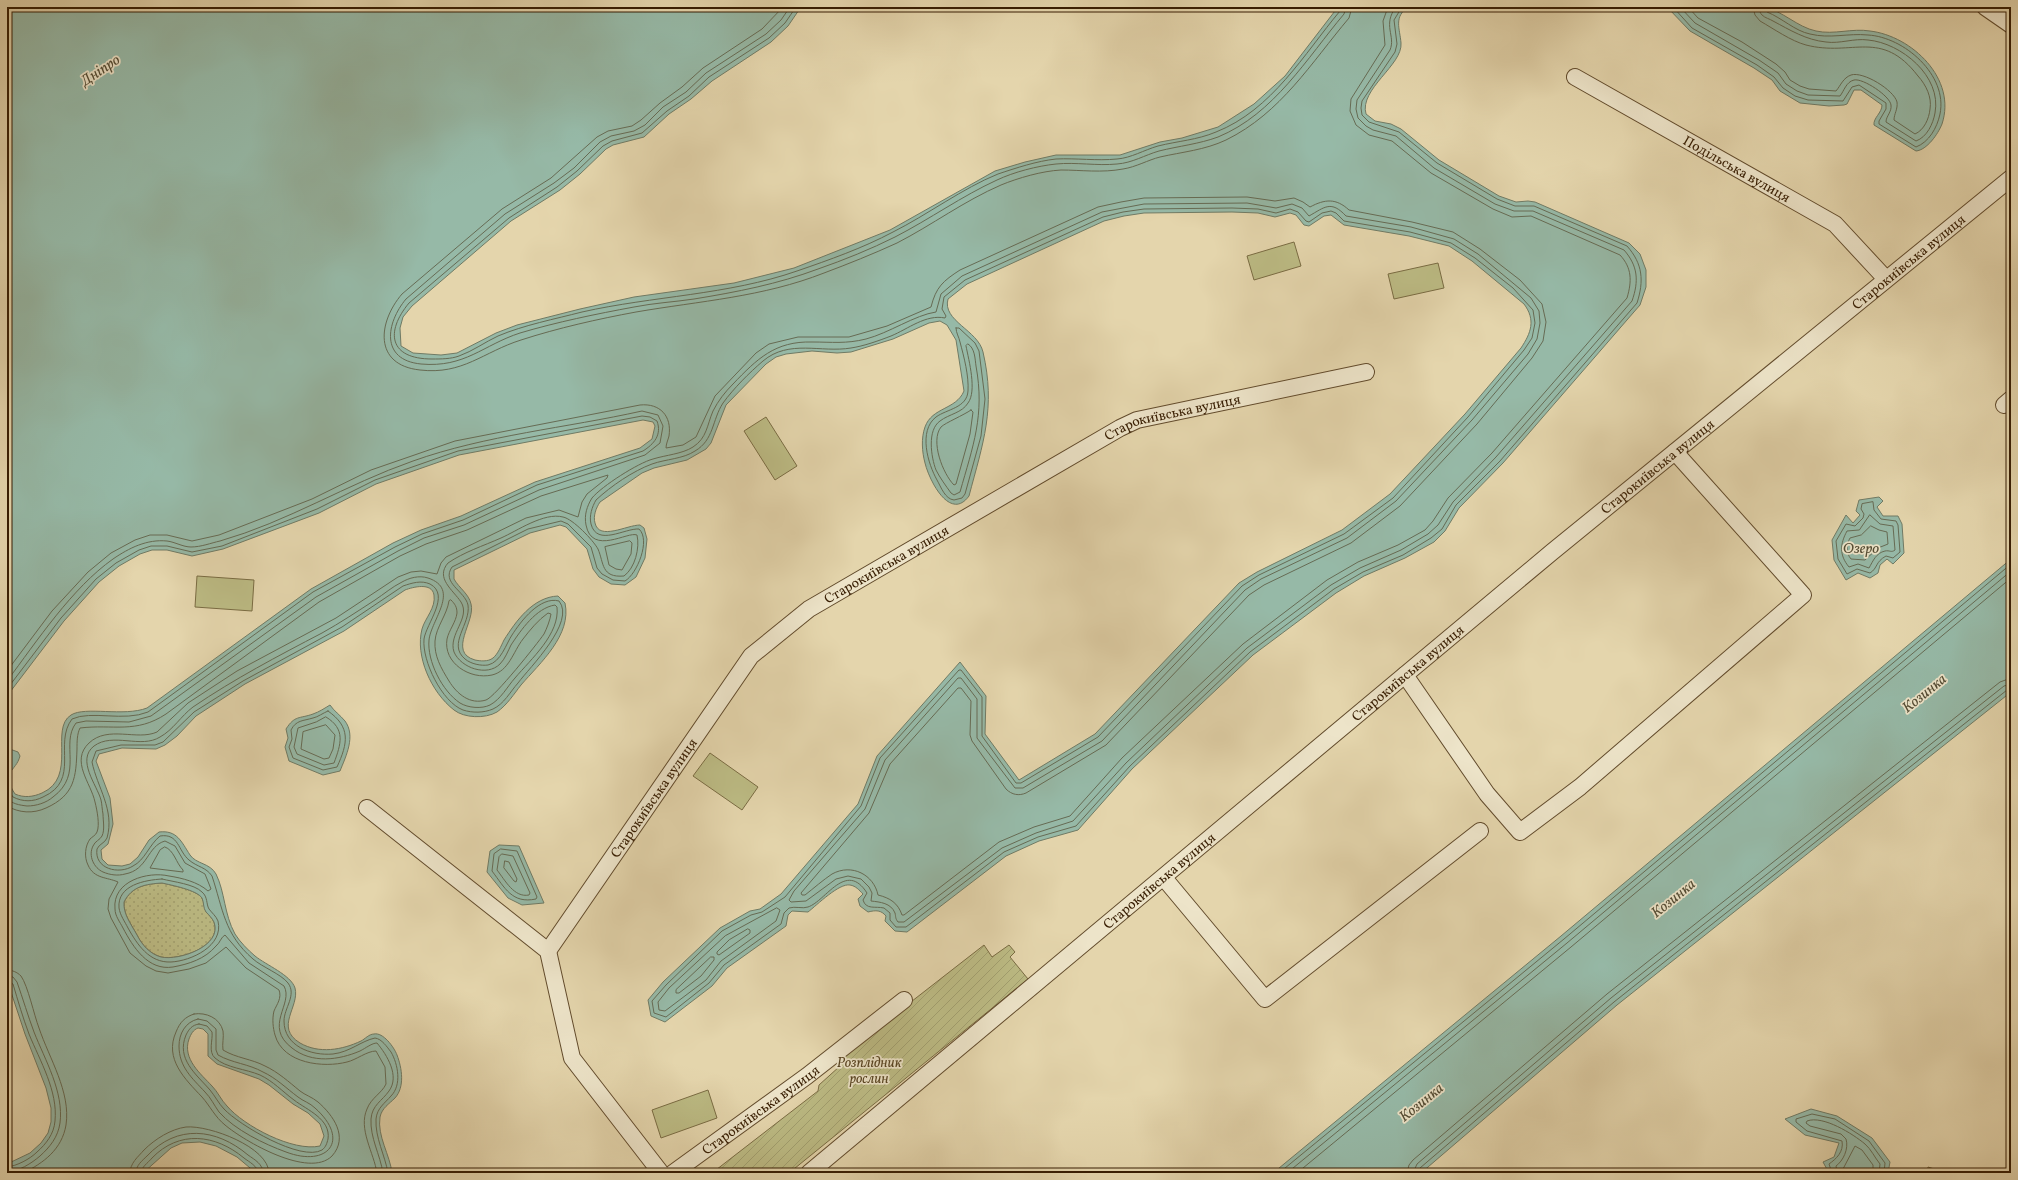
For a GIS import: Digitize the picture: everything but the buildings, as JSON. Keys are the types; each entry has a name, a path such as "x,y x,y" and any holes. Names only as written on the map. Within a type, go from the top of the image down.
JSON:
{"street":[{"path":"1985,7 2011,25"},
{"name":"Подільська вулиця","path":"1575,77 1835,224 1886,278"},
{"name":"Старокиївська вулиця","path":"809,1173 1675,452 1886,278 2011,178"},
{"name":"Старокиївська вулиця","path":"548,951 751,656 809,609 1120,428 1137,420 1366,372"},
{"path":"1406,675 1487,794 1520,832 1580,787 1803,595 1675,452"},
{"path":"367,808 548,951 572,1058 661,1173"},
{"path":"1164,878 1265,999 1480,831"},
{"name":"Старокиївська вулиця","path":"673,1173 807,1076 904,1000"}],"green space":[{"path":"1294,242 1301,266 1254,280 1247,256"},
{"path":"1438,263 1444,288 1394,299 1388,274"},
{"path":"766,417 797,466 775,480 744,431"},
{"path":"197,576 254,580 252,611 195,607"},
{"path":"710,753 758,787 742,810 693,776"},
{"path":"162,883 190,890 202,898 206,912 214,922 215,931 212,938 206,945 198,950 178,957 169,958 157,956 144,946 130,923 126,915 124,902 131,892 145,885"},
{"name":"Розплідник рослин","path":"984,945 992,957 1009,945 1015,952 1010,957 1028,979 789,1173 712,1173 818,1091 819,1085 840,1066 839,1058"},
{"path":"708,1090 717,1118 661,1138 652,1110"},
{"path":"1928,1167 1947,1173 1927,1173"}],"water":[{"path":"1760,6 1771,9 1809,29 1816,31 1830,32 1863,30 1886,35 1901,41 1927,62 1937,76 1943,91 1945,107 1942,124 1935,137 1928,145 1916,151 1874,125 1875,120 1881,111 1882,105 1861,90 1854,90 1847,104 1844,105 1829,106 1800,103 1780,91 1772,80 1754,68 1690,31 1667,7"},
{"name":"Дніпро","path":"7,7 801,7 788,26 771,42 712,81 691,99 669,114 644,137 613,145 606,149 580,174 560,190 511,221 412,306 403,317 400,328 401,346 413,353 441,355 457,353 496,333 517,325 580,309 634,297 734,283 794,268 890,230 995,171 1056,155 1120,155 1160,142 1182,138 1218,127 1254,104 1285,76 1338,7 1409,7 1401,14 1399,19 1401,43 1400,51 1389,69 1369,95 1366,105 1366,114 1375,121 1391,124 1401,129 1439,160 1499,196 1516,202 1535,202 1629,243 1640,254 1646,270 1646,287 1640,305 1503,463 1459,508 1445,531 1434,542 1405,558 1364,576 1336,593 1253,655 1132,769 1078,830 1039,841 1006,856 907,932 895,931 885,921 886,916 882,913 876,911 868,912 860,906 858,899 863,894 856,887 845,885 840,887 808,912 792,911 788,915 786,926 727,968 712,986 665,1022 651,1016 648,1000 663,982 720,928 750,911 760,909 781,894 858,804 877,756 960,662 986,696 985,734 1019,780 1095,734 1239,583 1257,572 1342,530 1390,494 1465,414 1521,348 1530,332 1531,326 1530,316 1524,304 1472,261 1449,246 1409,236 1344,225 1331,215 1324,216 1309,226 1304,225 1296,215 1290,213 1275,217 1258,213 1232,212 1144,213 1104,221 967,284 948,299 950,313 955,320 980,344 987,372 988,408 983,442 969,496 962,503 955,504 941,496 927,470 922,440 928,420 938,412 956,402 964,391 956,340 947,325 940,321 929,323 893,339 851,352 837,353 812,351 786,354 776,357 766,364 726,405 711,443 706,449 687,460 654,468 642,473 600,502 595,512 594,520 598,528 602,531 608,532 640,525 644,528 647,539 645,558 636,577 625,585 611,584 599,577 593,569 587,549 566,527 560,525 530,533 454,570 454,579 468,597 471,604 470,619 464,635 463,650 467,656 475,660 486,661 495,656 514,625 533,605 549,597 558,596 565,603 566,615 564,626 553,648 507,703 497,712 481,717 458,713 438,694 432,684 423,662 420,639 423,625 433,604 434,595 430,588 422,586 405,590 344,631 245,684 196,716 177,736 165,745 156,749 122,748 99,754 96,761 110,798 113,824 108,844 101,850 102,859 108,865 122,866 130,864 138,857 149,840 159,832 174,835 181,841 193,858 213,870 216,874 231,926 239,940 255,956 293,983 296,995 288,1024 289,1030 293,1037 300,1043 315,1049 330,1050 346,1047 361,1041 370,1035 377,1034 381,1035 388,1041 393,1048 400,1066 402,1077 401,1083 398,1094 382,1111 380,1117 380,1131 392,1173 256,1173 237,1157 216,1146 200,1142 182,1143 171,1148 143,1173 7,1173 7,1164 30,1153 41,1143 48,1133 51,1122 51,1108 46,1088 25,1034 7,980 7,748 18,752 20,756 9,776 9,781 15,794 28,796 42,793 53,786 59,776 61,765 62,731 65,722 71,715 77,712 86,711 127,712 147,708 311,589 393,543 421,530 461,516 535,482 640,448 652,439 655,426 653,422 643,420 459,455 376,484 319,513 223,549 192,556 167,550 152,550 140,554 119,566 99,582 64,621 7,696","holes":["162,883 190,890 202,898 205,910 214,922 215,931 212,938 206,945 198,950 178,957 169,958 157,956 144,946 130,923 124,906 124,902 127,897 135,889 145,885","198,1028 203,1029 208,1034 208,1056 217,1064 259,1079 308,1113 320,1124 324,1136 320,1146 309,1147 283,1141 257,1129 235,1114 225,1104 190,1059 188,1053 189,1039 192,1032"]},
{"name":"Озеро","path":"1879,497 1883,501 1877,507 1883,516 1898,516 1902,524 1904,553 1893,564 1887,559 1880,565 1878,573 1870,578 1858,573 1846,580 1834,560 1832,540 1846,515 1853,523 1860,515 1856,511 1859,500"},
{"name":"Козинка","path":"2011,559 2011,692 1617,1005 1421,1173 1273,1173 1561,936"},
{"path":"330,705 345,721 350,733 350,739 347,753 340,771 323,775 289,761 285,747 288,738 286,729 295,719 308,716"},
{"path":"499,845 519,846 544,903 522,905 508,898 487,872 490,851"},
{"path":"1811,1109 1837,1116 1872,1138 1890,1162 1888,1173 1829,1173 1823,1162 1834,1157 1839,1143 1805,1135 1785,1119"}]}
